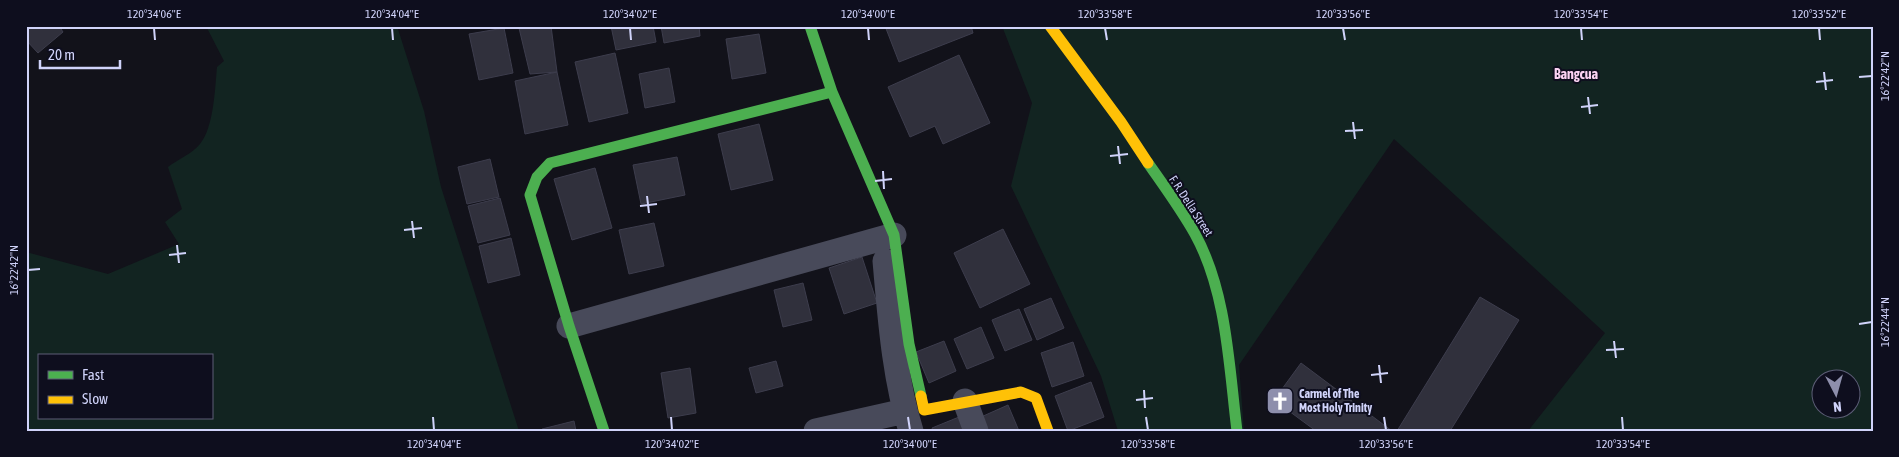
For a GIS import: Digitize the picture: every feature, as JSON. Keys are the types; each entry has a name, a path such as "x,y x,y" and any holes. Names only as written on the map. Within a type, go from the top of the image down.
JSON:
{"street":[{"path":"810,26 832,92 888,237 924,410 1013,392 1030,394 1039,404 1048,431"},
{"name":"F. R. Della Street","path":"1050,26 1121,122 1195,234 1204,253 1212,274 1219,305 1236,431"},
{"path":"604,431 569,326 530,195 532,182 540,171 550,163 832,92"},
{"path":"569,326 888,237"},
{"path":"816,431 908,421 890,314 888,237"},
{"path":"965,401 976,431"}],"green space":[{"path":"192,26 397,26 424,111 441,187 519,431 26,431 26,252 108,274 179,244 165,222 182,209 168,167 193,150 205,137 213,107 217,67 224,61 207,28"},
{"path":"1002,26 1873,26 1873,431 1528,431 1605,333 1394,139 1239,365 1244,431 1118,431 1101,376 1011,186 1032,103"}],"building":[{"path":"26,26 59,26 63,32 38,53 26,40"},
{"path":"525,26 551,26 557,72 530,74 519,28"},
{"path":"611,26 653,26 656,42 616,50"},
{"path":"661,26 699,26 700,36 664,43"},
{"path":"885,26 971,26 973,33 899,62"},
{"path":"504,28 513,73 479,80 469,34"},
{"path":"759,34 766,73 732,79 726,39"},
{"path":"615,53 628,113 589,122 575,62"},
{"path":"959,55 990,123 943,144 935,126 910,137 888,87"},
{"path":"669,68 675,102 645,108 639,74"},
{"path":"557,72 568,125 525,134 515,81"},
{"path":"759,124 773,180 731,190 718,134"},
{"path":"677,157 685,195 641,204 633,165"},
{"path":"490,159 499,197 467,204 458,167"},
{"path":"595,168 612,228 572,240 554,179"},
{"path":"500,198 510,235 478,243 468,206"},
{"path":"654,223 664,266 629,274 619,230"},
{"path":"1003,229 1030,284 980,308 954,253"},
{"path":"511,238 520,275 488,283 479,246"},
{"path":"862,257 877,303 844,314 829,268"},
{"path":"803,283 812,320 783,327 774,290"},
{"path":"1480,297 1519,320 1450,431 1397,431"},
{"path":"1051,298 1064,328 1037,340 1024,309"},
{"path":"1019,309 1032,340 1005,351 992,320"},
{"path":"981,327 994,358 967,369 954,339"},
{"path":"944,341 956,371 929,383 916,352"},
{"path":"1073,342 1084,376 1052,387 1041,353"},
{"path":"776,361 783,386 756,393 749,368"},
{"path":"1301,363 1392,431 1316,431 1274,400"},
{"path":"690,368 696,413 668,418 661,373"},
{"path":"1091,382 1104,417 1068,431 1055,396"},
{"path":"1008,405 1019,431 987,431 981,417"},
{"path":"959,417 965,431 933,431 932,428"},
{"path":"574,421 576,431 542,431 542,429"}],"traffic: fast":[{"path":"810,26 832,92 894,235 909,344 921,396"},
{"path":"604,431 569,326 530,195 537,177 550,163 832,92"},
{"path":"1148,163 1195,234 1206,256 1214,280 1229,356 1237,431"}],"traffic: slow":[{"path":"1050,26 1121,122 1148,163"},
{"path":"921,396 924,410 1021,392 1036,398 1048,431"}],"place":[{"name":"Carmel of The Most Holy Trinity","path":"1280,401"}],"district":[{"name":"Bangcua","path":"1576,74"}]}
